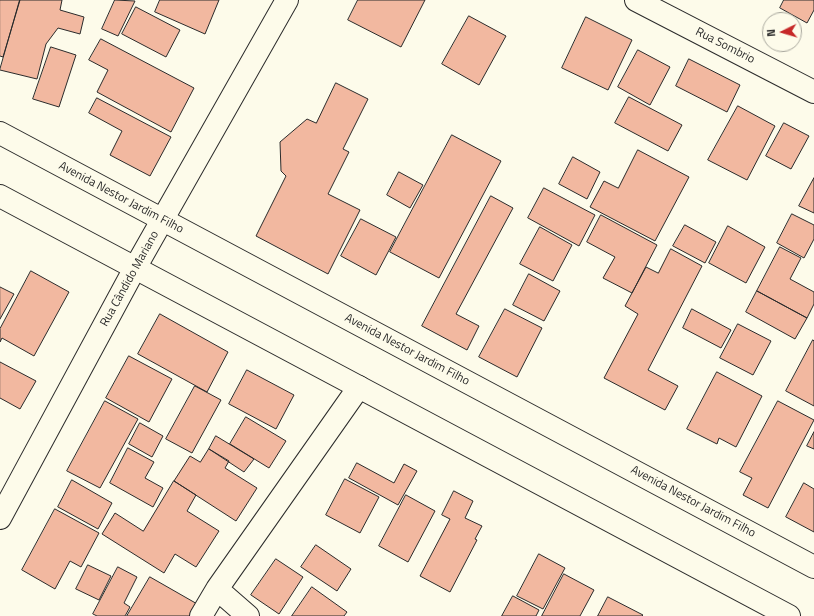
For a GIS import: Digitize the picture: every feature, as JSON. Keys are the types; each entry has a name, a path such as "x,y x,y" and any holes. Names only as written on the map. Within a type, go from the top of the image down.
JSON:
{"main road":[{"name":"Rua Cândido Mariano","path":"0,518 135,268 287,0"},
{"name":"Rua Sombrio","path":"636,0 814,92"},
{"name":"Avenida Nestor Jardim Filho","path":"0,133 814,567"},
{"path":"0,196 788,616"},
{"path":"201,616 217,589 359,387"},
{"path":"217,589 248,616"}],"building":[{"path":"0,0 20,0 3,57 0,56"},
{"path":"20,0 62,0 60,10 84,17 80,34 58,28 46,44 37,79 0,70"},
{"path":"115,0 135,1 118,36 102,29"},
{"path":"160,0 219,0 205,34 155,12"},
{"path":"358,0 425,0 401,47 348,20"},
{"path":"784,0 814,0 814,10 807,23 802,20 802,12 787,12 780,8"},
{"path":"136,7 180,30 166,57 122,34"},
{"path":"469,16 506,36 479,85 442,64"},
{"path":"586,17 632,40 608,90 562,68"},
{"path":"101,39 194,88 171,132 97,92 108,70 89,60"},
{"path":"51,47 76,55 59,107 33,99"},
{"path":"638,50 670,67 650,105 618,87"},
{"path":"689,59 740,85 727,112 676,86"},
{"path":"336,83 368,99 343,149 349,152 328,194 360,210 328,274 256,236 286,176 281,171 280,142 307,119 316,123"},
{"path":"629,97 682,125 668,151 615,123"},
{"path":"97,98 171,137 150,176 110,155 122,131 89,113"},
{"path":"738,106 775,126 747,180 708,160"},
{"path":"784,123 809,136 791,169 766,156"},
{"path":"452,135 501,161 439,278 390,252"},
{"path":"638,150 689,177 655,241 590,207 604,181 618,188"},
{"path":"573,157 600,172 587,199 559,184"},
{"path":"399,172 423,185 410,208 387,195"},
{"path":"814,178 814,213 799,206"},
{"path":"544,188 595,215 579,246 528,218"},
{"path":"491,196 513,208 456,314 479,326 467,350 422,326"},
{"path":"792,214 814,225 814,239 804,258 777,243"},
{"path":"601,215 657,245 632,293 603,278 615,257 587,242"},
{"path":"361,219 396,237 376,275 341,256"},
{"path":"685,225 716,242 705,263 673,246"},
{"path":"728,226 765,247 746,283 709,263"},
{"path":"540,227 572,245 553,281 520,264"},
{"path":"780,247 801,258 790,279 814,292 814,304 807,318 757,291"},
{"path":"671,249 702,266 648,370 678,386 665,410 604,378 638,314 625,306 646,267 658,273"},
{"path":"31,271 69,292 34,356 2,338 0,342 0,329"},
{"path":"529,274 560,291 544,321 513,305"},
{"path":"0,287 14,294 0,319"},
{"path":"757,291 807,318 795,339 746,312"},
{"path":"505,309 542,328 517,377 479,357"},
{"path":"692,309 731,330 721,348 683,328"},
{"path":"160,314 228,352 207,392 138,354"},
{"path":"738,324 771,341 753,375 720,358"},
{"path":"813,340 814,341 814,406 786,391"},
{"path":"129,356 172,379 149,422 106,398"},
{"path":"0,362 36,381 20,409 0,398"},
{"path":"247,370 294,395 276,429 229,404"},
{"path":"717,372 762,396 736,447 719,438 717,444 687,429"},
{"path":"195,386 221,400 192,453 166,439"},
{"path":"105,401 138,419 100,488 67,471"},
{"path":"778,401 814,420 768,508 743,495 752,478 740,472"},
{"path":"246,417 286,441 269,468 230,444"},
{"path":"140,423 163,436 152,457 129,444"},
{"path":"814,432 814,449 807,446"},
{"path":"216,436 254,459 244,472 209,449"},
{"path":"128,448 154,462 145,478 163,488 153,507 110,483"},
{"path":"209,449 229,461 225,468 257,488 236,521 174,481 190,456 200,462"},
{"path":"357,463 394,483 404,464 417,471 398,505 349,478"},
{"path":"345,479 379,497 360,533 326,515"},
{"path":"72,480 112,503 98,529 58,507"},
{"path":"174,481 196,495 187,511 219,531 196,567 175,554 164,573 102,534 115,513 143,531"},
{"path":"804,483 814,489 814,532 786,517"},
{"path":"454,491 473,501 465,518 482,526 475,539 477,540 450,592 420,576 450,519 442,515"},
{"path":"406,495 435,511 408,562 379,546"},
{"path":"55,509 99,533 81,567 70,561 55,589 22,570"},
{"path":"316,545 351,569 337,591 301,567"},
{"path":"539,554 565,568 543,609 517,596"},
{"path":"276,559 303,577 279,614 251,595"},
{"path":"88,565 111,576 99,600 76,589"},
{"path":"118,567 137,577 124,603 130,607 125,616 97,616 93,614"},
{"path":"564,574 594,590 580,616 542,616"},
{"path":"150,577 199,605 192,616 127,616"},
{"path":"312,587 347,612 344,616 292,616"},
{"path":"513,596 539,610 536,616 502,616"},
{"path":"608,597 643,615 598,616"}]}
